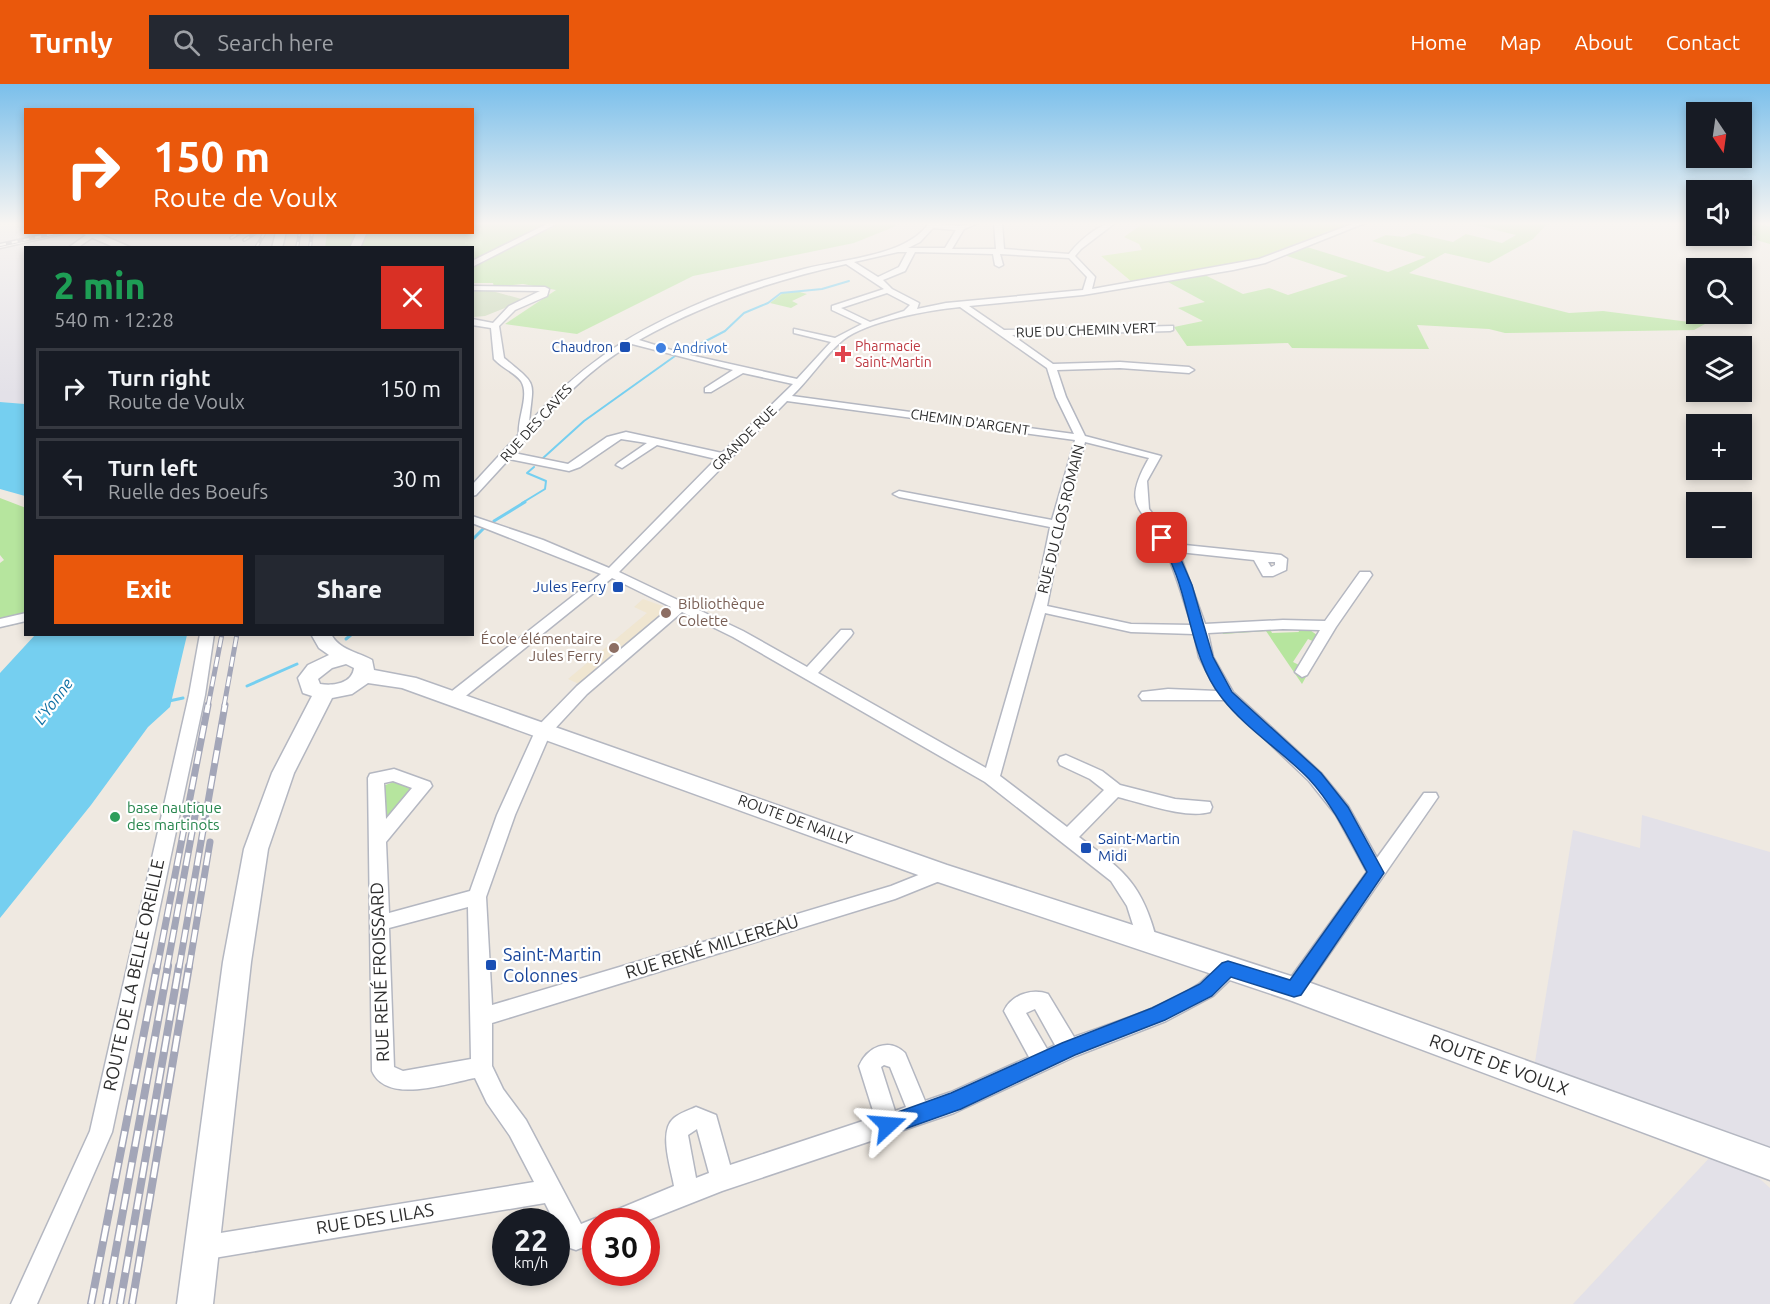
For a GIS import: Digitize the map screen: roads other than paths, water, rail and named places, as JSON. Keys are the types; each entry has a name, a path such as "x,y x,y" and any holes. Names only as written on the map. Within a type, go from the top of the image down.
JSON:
{"main road":[{"path":"322,680 350,686 362,676 364,665 355,659 346,658 323,639"},
{"path":"195,1304 237,962 256,849 283,772 322,680 323,639"},
{"path":"322,680 346,658"},
{"name":"ROUTE DE NAILLY","path":"362,676 386,677 452,699 798,820 941,873 1228,969"},
{"name":"ROUTE DE VOULX","path":"1228,969 1294,989 1767,1165"}],"street":[{"name":"RUE DES CAVES","path":"474,491 577,378 633,340 729,293 778,280"},
{"path":"877,280 888,290 916,305 908,313"},
{"path":"1087,292 1090,280"},
{"name":"GRANDE RUE","path":"452,699 611,573 800,383 837,341 866,326 908,313 1087,292 1160,280"},
{"path":"474,288 545,289 544,294 505,313 495,326 500,359 525,379 530,393 521,423 524,435"},
{"path":"866,323 835,308 841,304 888,290"},
{"path":"962,305 1003,333 1023,350 1051,367 1120,365 1189,370"},
{"path":"474,322 495,326"},
{"name":"RUE DU CHEMIN VERT","path":"1003,333 1170,328"},
{"path":"797,331 837,341"},
{"path":"633,340 679,355 800,383"},
{"name":"RUE DU CLOS ROMAIN","path":"991,778 1039,608 1057,525 1081,438 1061,397 1051,367"},
{"path":"708,390 742,369"},
{"name":"CHEMIN D'ARGENT","path":"784,398 1081,438 1155,456 1141,481 1143,509 1171,548"},
{"path":"611,425 621,435 724,457"},
{"path":"507,455 569,468 577,466 621,435"},
{"path":"622,465 655,442"},
{"path":"899,494 1057,525"},
{"path":"474,520 539,543 611,573 738,634 991,778 1117,876 1133,896 1140,913 1146,941"},
{"path":"1259,556 1171,548 1200,629 1206,657 1227,695 1315,777 1342,811 1376,873"},
{"path":"1302,672 1329,626 1365,575"},
{"path":"582,1229 549,1191 518,1128 495,1096 481,1067 482,1017 477,897 506,815 543,731 582,690 681,606"},
{"path":"1039,608 1142,629 1200,629 1298,623 1329,626"},
{"path":"0,622 24,617"},
{"path":"809,674 846,633"},
{"name":"ROUTE DE LA BELLE OREILLE","path":"24,1304 100,1131 197,695 207,636"},
{"path":"1147,696 1170,692 1209,698 1227,695"},
{"path":"1066,760 1096,775 1115,790 1175,805 1204,807"},
{"path":"1068,837 1115,790"},
{"path":"1294,989 1430,797"},
{"name":"RUE RENÉ FROISSARD","path":"376,842 383,1071 390,1078 403,1081 481,1067"},
{"name":"RUE RENÉ MILLEREAU","path":"482,1017 895,892 941,873"},
{"path":"379,923 477,897"},
{"path":"648,1208 722,1179 954,1102 1069,1049 1159,1014 1206,990 1228,969"},
{"path":"1042,1061 1014,1011 1019,1005 1034,999 1041,1000 1069,1049"},
{"path":"888,1125 870,1066 873,1059 880,1056 893,1055 898,1060 920,1114"},
{"path":"687,1192 677,1133 681,1126 696,1118 708,1123 722,1179"},
{"name":"RUE DES LILAS","path":"202,1248 549,1191"}],"water":[{"path":"0,402 24,404 24,496 0,489"},
{"name":"L'Yonne","path":"34,636 187,636 170,707 148,727 91,805 0,918 0,673"}],"waterway":[{"path":"681,354 725,331 744,313 768,303 781,293 822,289 849,281"},
{"path":"542,459 584,421 675,356"},
{"path":"522,503 545,489 546,481 527,473 534,467"},
{"path":"494,521 525,502"},
{"path":"474,538 485,527"},
{"path":"346,639 350,636"},
{"path":"247,686 297,664"},
{"path":"169,701 183,698"}],"railway":[{"path":"208,706 222,636"},
{"path":"224,706 237,636"},
{"path":"157,968 208,705"},
{"path":"179,968 225,705"},
{"path":"167,968 197,805"},
{"path":"189,968 210,842"},
{"path":"91,1304 157,966"},
{"path":"106,1304 168,966"},
{"path":"120,1304 179,966"},
{"path":"132,1304 189,966"}],"place":[{"name":"Chaudron","path":"625,347"},
{"name":"Andrivot","path":"661,348"},
{"name":"Pharmacie Saint-Martin","path":"843,354"},
{"name":"Jules Ferry","path":"618,587"},
{"name":"Bibliothèque Colette","path":"666,613"},
{"name":"École élémentaire Jules Ferry","path":"614,648"},
{"name":"base nautique des martinots","path":"115,817"},
{"name":"Saint-Martin Midi","path":"1086,848"},
{"name":"Saint-Martin Colonnes","path":"491,965"}]}
